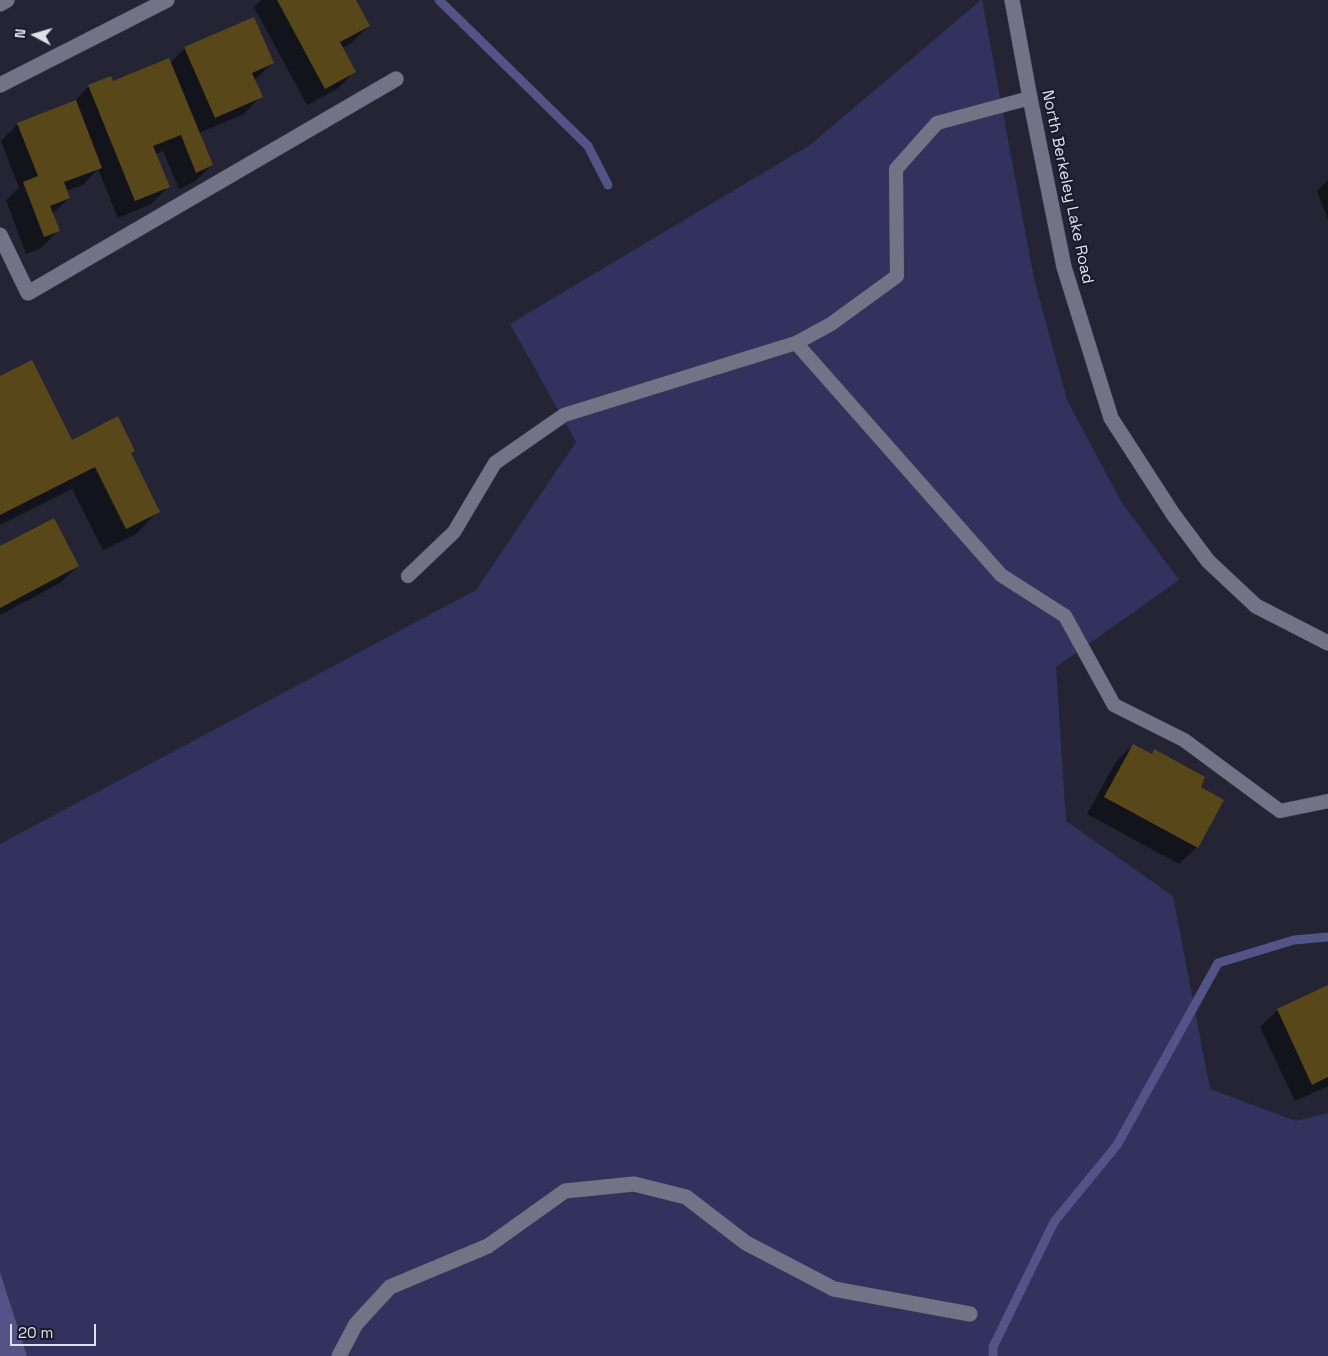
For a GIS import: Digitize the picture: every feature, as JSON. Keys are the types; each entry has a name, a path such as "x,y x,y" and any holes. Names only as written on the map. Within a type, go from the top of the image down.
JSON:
{"street":[{"path":"0,4 7,0"},
{"path":"0,85 167,0"},
{"name":"North Berkeley Lake Road","path":"1012,0 1064,267 1111,418 1173,514 1208,561 1256,606 1328,643"},
{"path":"0,235 28,293 396,79"},
{"path":"339,1356 356,1324 390,1286 488,1246 565,1191 634,1184 686,1197 746,1242 834,1289 970,1314"}],"lane":[{"path":"408,576 454,532 495,462 564,415 796,343 831,324 897,276 896,169 937,123 1030,98"},
{"path":"796,343 1001,575 1065,616 1114,704 1184,740 1280,811 1328,801"}],"shaded area":[{"path":"981,0 1034,279 1067,400 1122,503 1179,580 1056,667 1066,821 1173,896 1210,1089 1296,1121 1328,1113 1328,1356 27,1356 0,1272 0,844 476,590 576,442 510,324 810,145"},
{"path":"0,1272 27,1356 0,1356"}],"building":[{"path":"277,0 356,0 370,26 340,42 356,72 325,89"},
{"path":"254,17 274,63 252,73 263,97 215,118 184,47"},
{"path":"169,58 213,165 196,173 181,135 153,146 170,187 135,201 88,85 111,76 113,81"},
{"path":"76,100 102,168 64,182 70,198 50,206 60,231 44,237 23,182 38,176 17,123"},
{"path":"32,360 72,440 118,416 135,451 131,453 160,512 126,529 95,467 0,515 0,376"},
{"path":"54,518 79,566 0,608 0,546"},
{"path":"1133,744 1152,754 1154,749 1205,777 1201,787 1224,800 1198,848 1104,797"},
{"path":"1328,985 1328,1077 1312,1085 1277,1009"}],"waterway":[{"path":"439,0 588,146 608,185"},
{"path":"993,1356 993,1347 1054,1222 1117,1145 1218,963 1294,940 1328,937"}]}
